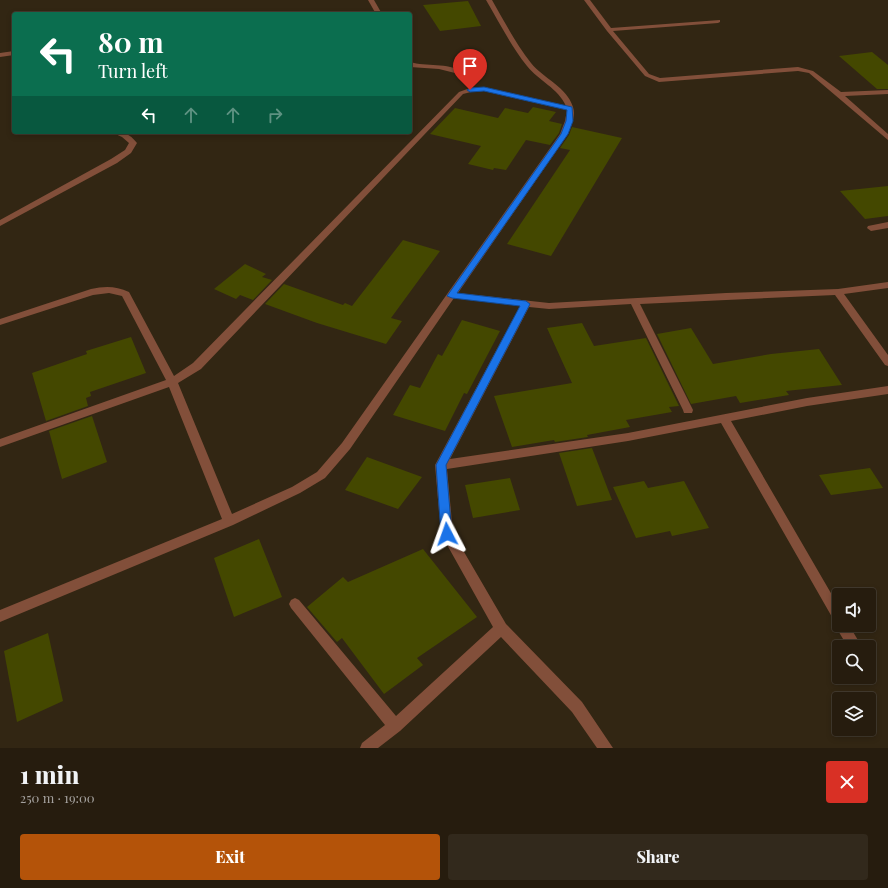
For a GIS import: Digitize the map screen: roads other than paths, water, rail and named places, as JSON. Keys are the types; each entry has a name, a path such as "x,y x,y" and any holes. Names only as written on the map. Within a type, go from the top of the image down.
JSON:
{"street":[{"path":"371,0 378,12"},
{"path":"0,616 230,521 296,490 321,475 346,446 564,134 570,121 570,109 565,99 556,88 542,78 530,66 489,0"},
{"path":"587,0 609,30 647,75 659,80 798,69 811,72 840,94 888,138"},
{"path":"609,30 718,21"},
{"path":"0,55 12,54"},
{"path":"412,65 439,67 459,72"},
{"path":"0,443 172,382 197,366 461,93 470,90 484,89 570,109"},
{"path":"840,94 888,92"},
{"path":"0,223 114,161 128,151 133,143 125,135 122,134"},
{"path":"871,228 888,225"},
{"path":"452,296 548,306 726,296 838,292 888,285"},
{"path":"0,322 103,289 117,290 126,294 172,382 230,521"},
{"path":"838,292 888,362"},
{"path":"634,302 688,410"},
{"path":"526,304 441,465 447,534 501,628 577,707 606,748"},
{"path":"441,465 548,450 724,419 807,402 888,390"},
{"path":"724,419 832,607"},
{"path":"295,604 395,726"},
{"path":"367,748 395,726 501,628"}]}
